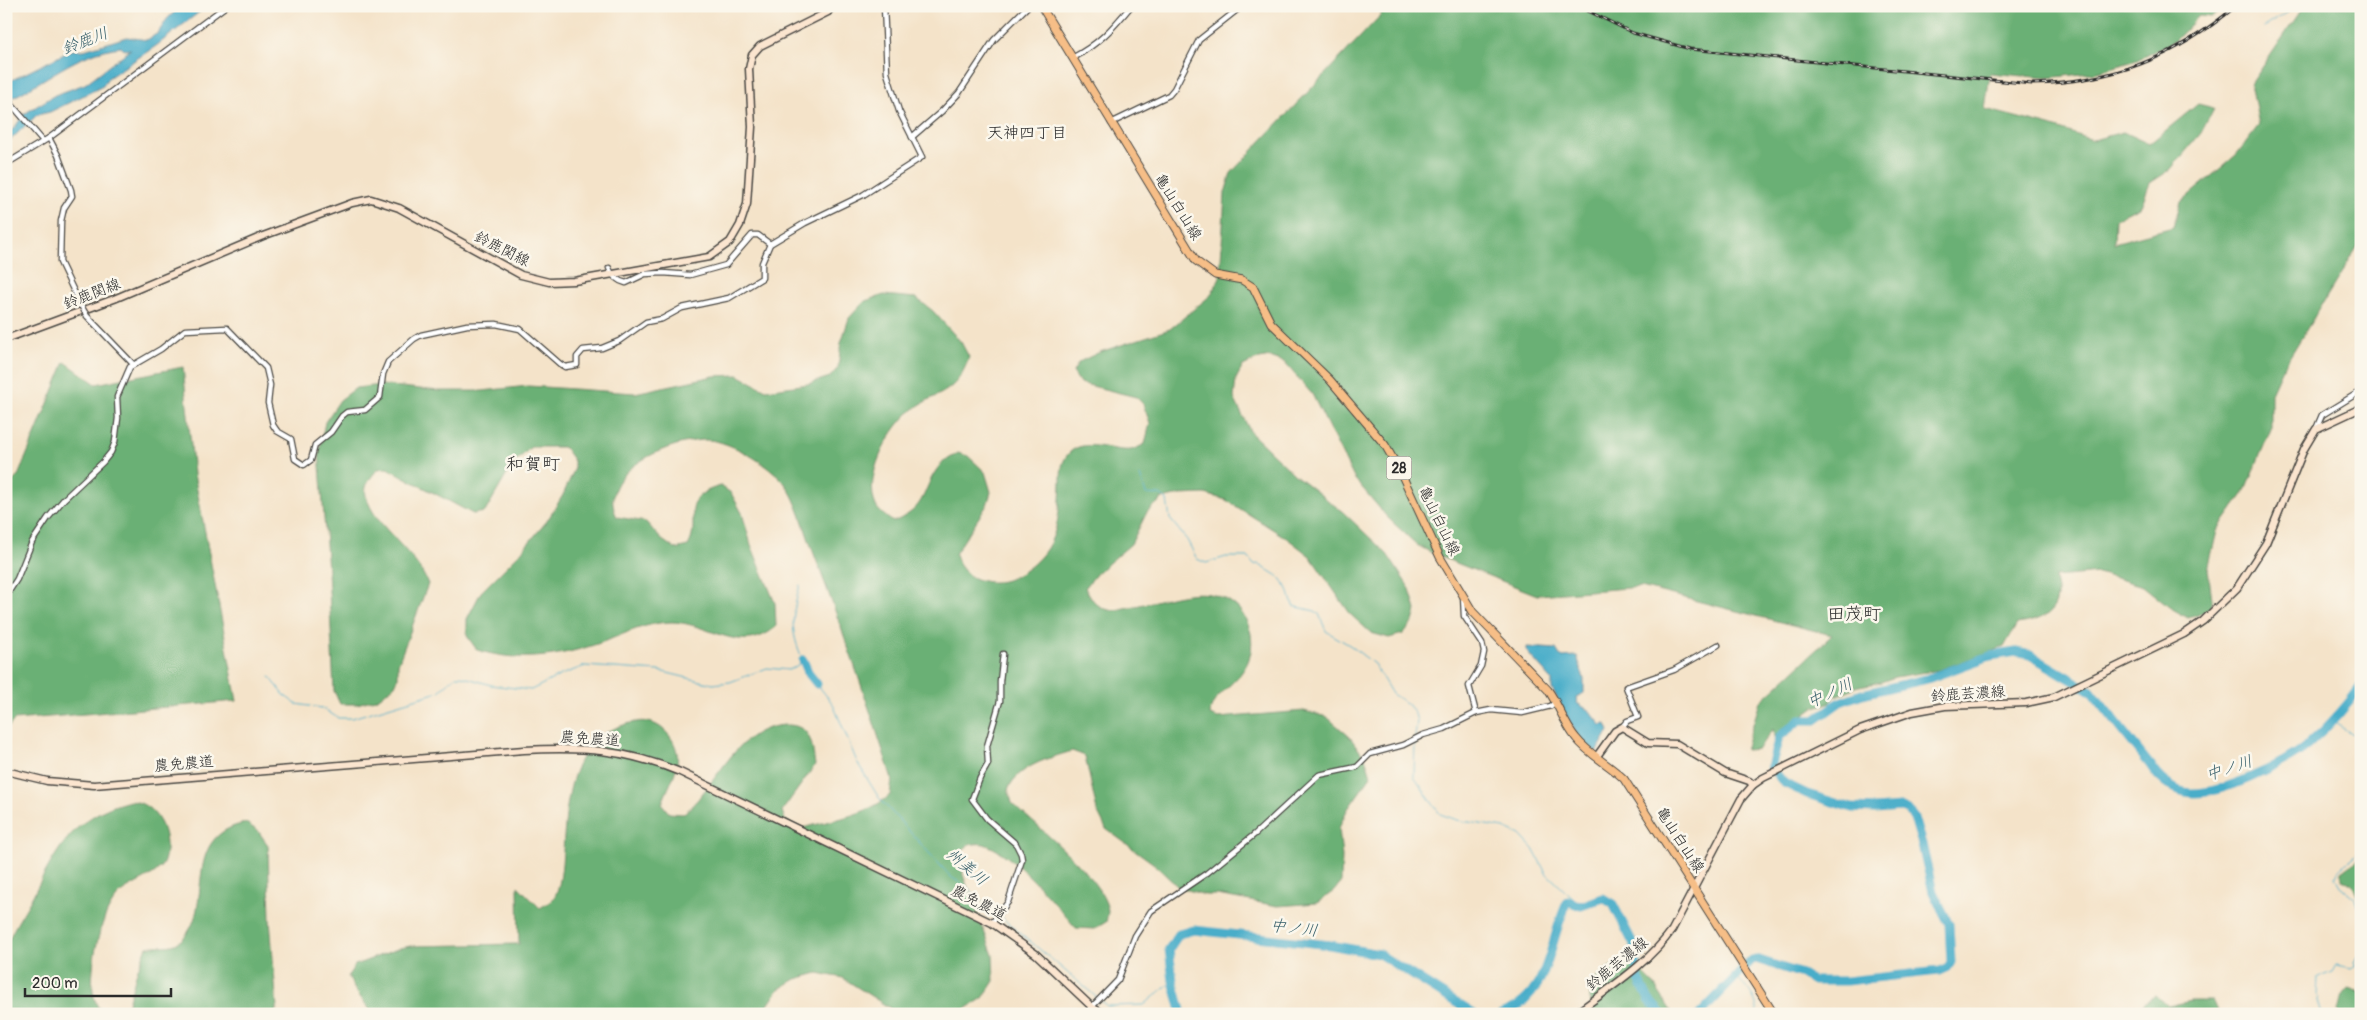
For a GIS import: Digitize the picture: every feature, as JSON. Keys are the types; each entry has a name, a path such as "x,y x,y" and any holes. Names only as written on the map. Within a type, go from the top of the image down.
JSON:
{"main road":[{"name":"鈴鹿関線","path":"6,339 114,299 263,236 371,199 399,208 521,275 549,282 574,281 610,271 709,256 730,242 740,225 747,204 752,127 749,69 752,55 760,46 828,12 832,6"},
{"name":"亀山白山線","path":"1041,6 1196,261 1215,275 1242,280 1253,287 1271,322 1330,380 1385,445 1400,471 1440,558 1473,612 1535,676 1556,702 1575,738 1588,751 1597,756 1624,779 1694,887 1771,1012"},
{"path":"2316,429 2361,408"},
{"name":"鈴鹿芸濃線","path":"1575,1014 1583,1011 1646,959 1672,930 1736,806 1753,785 1769,775 1860,730 1912,712 1945,706 2026,702 2054,697 2184,634 2224,602 2246,576 2266,543 2304,449 2316,429"},
{"path":"1597,756 1615,731 1622,727 1648,744 1677,744 1731,776 1749,781 1753,785"},
{"name":"農免農道","path":"6,770 47,781 94,785 524,750 568,748 605,750 633,755 680,772 992,922 1036,954 1104,1014"}],"street":[{"path":"6,164 42,139 49,138 226,6"},
{"path":"6,596 17,579 32,542 48,518 64,498 104,462 111,452 115,442 118,418 116,397 133,364 153,355 185,330 223,327 230,330 266,368 270,385 268,404 273,425 291,439 295,459 304,465 311,460 315,444 331,432 342,416 347,412 368,409 380,397 383,374 388,362 417,336 474,324 515,326 527,333 558,363 565,367 577,365 577,357 583,350 602,348 618,341 646,322 662,319 682,308 729,298 757,282 762,278 762,263 770,244 805,223 863,195 922,157 899,111 887,73 884,6"},
{"path":"912,137 959,94 994,40 1028,6"},
{"path":"1072,58 1097,43 1115,28 1131,6"},
{"path":"1111,123 1169,95 1174,89 1199,40 1242,6"},
{"path":"6,98 42,139"},
{"path":"49,138 58,155 72,196 64,208 61,222 60,262 87,316 133,364"},
{"path":"610,271 626,283 645,274 690,275 704,273 726,266 752,235 758,235 770,244"},
{"path":"2316,429 2322,414 2361,391"},
{"path":"1463,595 1464,616 1482,643 1484,652 1481,666 1469,686 1476,713"},
{"path":"1622,727 1627,721 1638,717 1626,687 1674,670 1718,645"},
{"path":"992,922 1008,902 1022,860 1016,844 987,819 972,799 988,764 987,746 1000,701 1003,654"},
{"path":"1085,1014 1118,980 1135,936 1151,911 1207,873 1255,834 1319,775 1357,767 1370,754 1444,729 1476,713 1491,710 1522,713 1551,706 1556,702"}],"green space":[{"path":"1380,6 2224,6 2211,17 2199,16 2176,40 2137,60 2098,72 2047,78 1990,73 1985,109 2050,126 2093,140 2123,132 2149,144 2198,104 2214,108 2201,133 2170,170 2150,183 2141,206 2115,219 2114,243 2173,227 2181,202 2236,155 2259,125 2251,84 2304,6 2361,6 2361,241 2281,371 2271,393 2271,429 2244,493 2217,531 2208,569 2212,599 2210,608 2188,618 2169,607 2143,586 2098,573 2055,577 2057,597 2052,610 2042,617 2017,624 2004,647 1939,670 1895,677 1859,686 1835,696 1831,702 1815,707 1774,737 1773,729 1758,749 1745,750 1760,702 1832,635 1641,587 1537,595 1436,555 1417,545 1387,517 1354,478 1312,394 1284,362 1270,357 1255,360 1243,366 1236,379 1234,398 1251,433 1295,475 1343,512 1387,554 1410,589 1416,610 1413,622 1403,634 1389,638 1371,633 1351,615 1310,556 1288,539 1226,500 1205,494 1179,495 1162,499 1147,512 1131,544 1097,573 1085,588 1097,605 1111,610 1197,593 1211,594 1224,599 1237,607 1246,620 1251,634 1251,650 1248,663 1217,698 1212,706 1210,715 1218,718 1304,711 1327,717 1350,737 1366,760 1371,776 1347,810 1339,828 1342,857 1341,882 1334,891 1317,903 1278,906 1217,895 1205,895 1178,887 1154,864 1106,829 1097,811 1085,756 1072,751 1035,764 1020,774 1008,789 1012,803 1067,853 1094,883 1103,897 1108,910 1106,922 1094,929 1076,928 1033,880 1008,858 996,849 984,844 968,845 961,853 963,875 993,955 994,981 983,998 958,1014 899,1014 843,978 818,973 796,979 779,989 762,1014 373,1014 355,990 348,976 355,965 400,948 411,946 519,944 518,886 540,908 556,895 561,876 570,789 576,770 585,754 597,739 614,729 645,721 661,727 672,740 676,747 677,764 662,804 669,813 683,814 700,797 728,760 747,740 770,727 785,725 801,728 806,732 811,743 815,765 782,811 785,820 799,829 859,813 870,808 890,795 892,779 845,638 793,497 783,481 768,468 748,454 717,441 693,441 675,445 640,461 626,473 616,486 613,501 617,517 646,522 661,539 675,549 688,546 692,536 694,503 707,491 721,486 731,493 742,513 751,545 775,603 776,627 763,635 750,639 737,639 699,627 672,622 653,624 585,648 554,655 539,657 508,656 477,650 467,636 467,619 481,592 520,553 547,521 563,495 574,470 574,461 564,447 531,447 513,464 485,512 473,514 387,468 378,469 369,481 365,492 371,508 386,529 414,560 428,584 398,664 398,678 395,685 379,698 357,704 340,704 334,691 328,570 319,453 325,422 340,400 356,388 382,385 439,391 482,391 528,386 635,393 714,376 738,375 766,390 808,384 830,377 838,368 841,343 849,318 865,301 884,295 916,298 933,311 961,342 969,357 963,371 951,387 909,413 886,443 875,469 873,495 876,506 881,513 893,522 905,516 919,504 934,473 941,464 958,453 968,456 985,472 991,492 987,505 955,554 956,558 960,566 976,579 1000,582 1011,578 1035,563 1050,543 1059,509 1062,467 1069,453 1075,448 1083,446 1131,450 1145,444 1150,423 1143,404 1136,397 1080,383 1073,372 1079,362 1100,352 1170,329 1211,295 1220,277 1225,193 1231,173 1381,15"},
{"path":"65,362 96,384 183,367 194,474 237,701 14,720 6,730 6,488 18,476"},
{"path":"130,801 148,807 155,814 164,831 166,851 161,867 116,898 100,930 94,957 92,982 94,998 101,1014 6,1014 5,968 7,945 47,869 56,854 78,827 93,816 109,808"},
{"path":"246,823 258,831 268,845 270,920 277,1009 274,1014 125,1014 137,971 147,947 173,945 180,941 191,927 197,911 205,858 212,842 225,830"},
{"path":"2361,858 2361,904 2352,884 2342,880 2342,871"},
{"path":"1619,962 1638,968 1653,983 1673,1014 1593,1014 1590,996 1594,982 1604,971"},
{"path":"2348,989 2361,993 2361,1014 2341,1014 2339,1011 2343,995"},
{"path":"2156,995 2168,1006 2191,1001 2212,1001 2218,1014 2142,1014 2144,1003"}],"water":[{"path":"181,6 207,6 156,46 108,78 103,86 50,112 37,115 6,144 6,135 15,127 24,114 55,95 85,84 131,49 124,50 121,47 90,55 6,101 6,83 72,50 84,50 127,37 147,40 158,33 167,19"},
{"path":"1527,647 1556,649 1561,657 1577,656 1584,679 1584,693 1576,697 1577,703 1590,711 1601,725 1606,724 1609,731 1597,751 1594,751 1580,740 1552,689 1552,680 1527,652"}],"waterway":[{"path":"2264,27 2294,6"},
{"path":"1140,476 1146,494 1160,495 1167,500 1170,519 1187,540 1197,559 1206,563 1226,557 1248,557 1254,565 1258,564 1279,577 1288,589 1293,606 1315,611 1319,614 1326,631 1351,646 1374,664 1392,694 1408,704 1415,714 1417,721 1415,737"},
{"path":"270,677 285,696 296,704 322,708 338,718 352,718 438,692 456,676 491,685 531,690 561,675 585,666 659,671 713,684 730,682 767,668 789,670 803,660 796,640 793,622 800,585"},
{"name":"中ノ川","path":"1700,1014 1752,960 1756,959 1802,974 1813,981 1846,981 1939,971 1948,967 1951,962 1949,924 1933,892 1922,844 1914,818 1909,811 1900,807 1852,808 1807,794 1784,783 1771,767 1779,737 1800,720 1815,720 1840,702 1862,694 1927,679 1990,656 2016,652 2030,655 2091,691 2160,778 2179,790 2197,793 2213,790 2249,778 2298,753 2330,724 2361,686"},
{"name":"州美川","path":"803,660 809,674 817,684"},
{"name":"州美川","path":"817,684 833,704 857,762 879,798 951,877 967,887 997,914"},
{"path":"2333,722 2357,737 2361,743"},
{"path":"1415,741 1414,777 1440,814 1457,820 1504,828 1520,835 1533,849 1546,873 1581,906"},
{"path":"2361,851 2340,868 2335,877 2340,886 2356,899 2361,913"},
{"name":"中ノ川","path":"1501,1014 1518,1006 1530,995 1539,981 1568,901 1581,906 1603,898 1613,904 1635,947 1637,975 1649,1000 1662,1014"},
{"name":"州美川","path":"1000,916 1107,1006 1144,1005 1173,981"},
{"name":"中ノ川","path":"1182,1014 1173,981 1169,949 1179,934 1194,930 1330,945 1379,954 1474,1014"},
{"path":"2322,1014 2317,996 2318,977 2332,972 2336,965 2352,968 2357,965 2355,961 2361,951"},
{"path":"1736,977 1751,994 1756,1004 1757,1014"}],"railway":[{"path":"1588,11 1633,33 1690,49 2032,84 2089,78 2141,64 2190,40 2236,6"}],"district":[{"name":"天神四丁目","path":"1027,133"},
{"name":"和賀町","path":"533,464"},
{"name":"田茂町","path":"1854,614"}],"water label":[{"name":"鈴鹿川","path":"85,41"}]}
